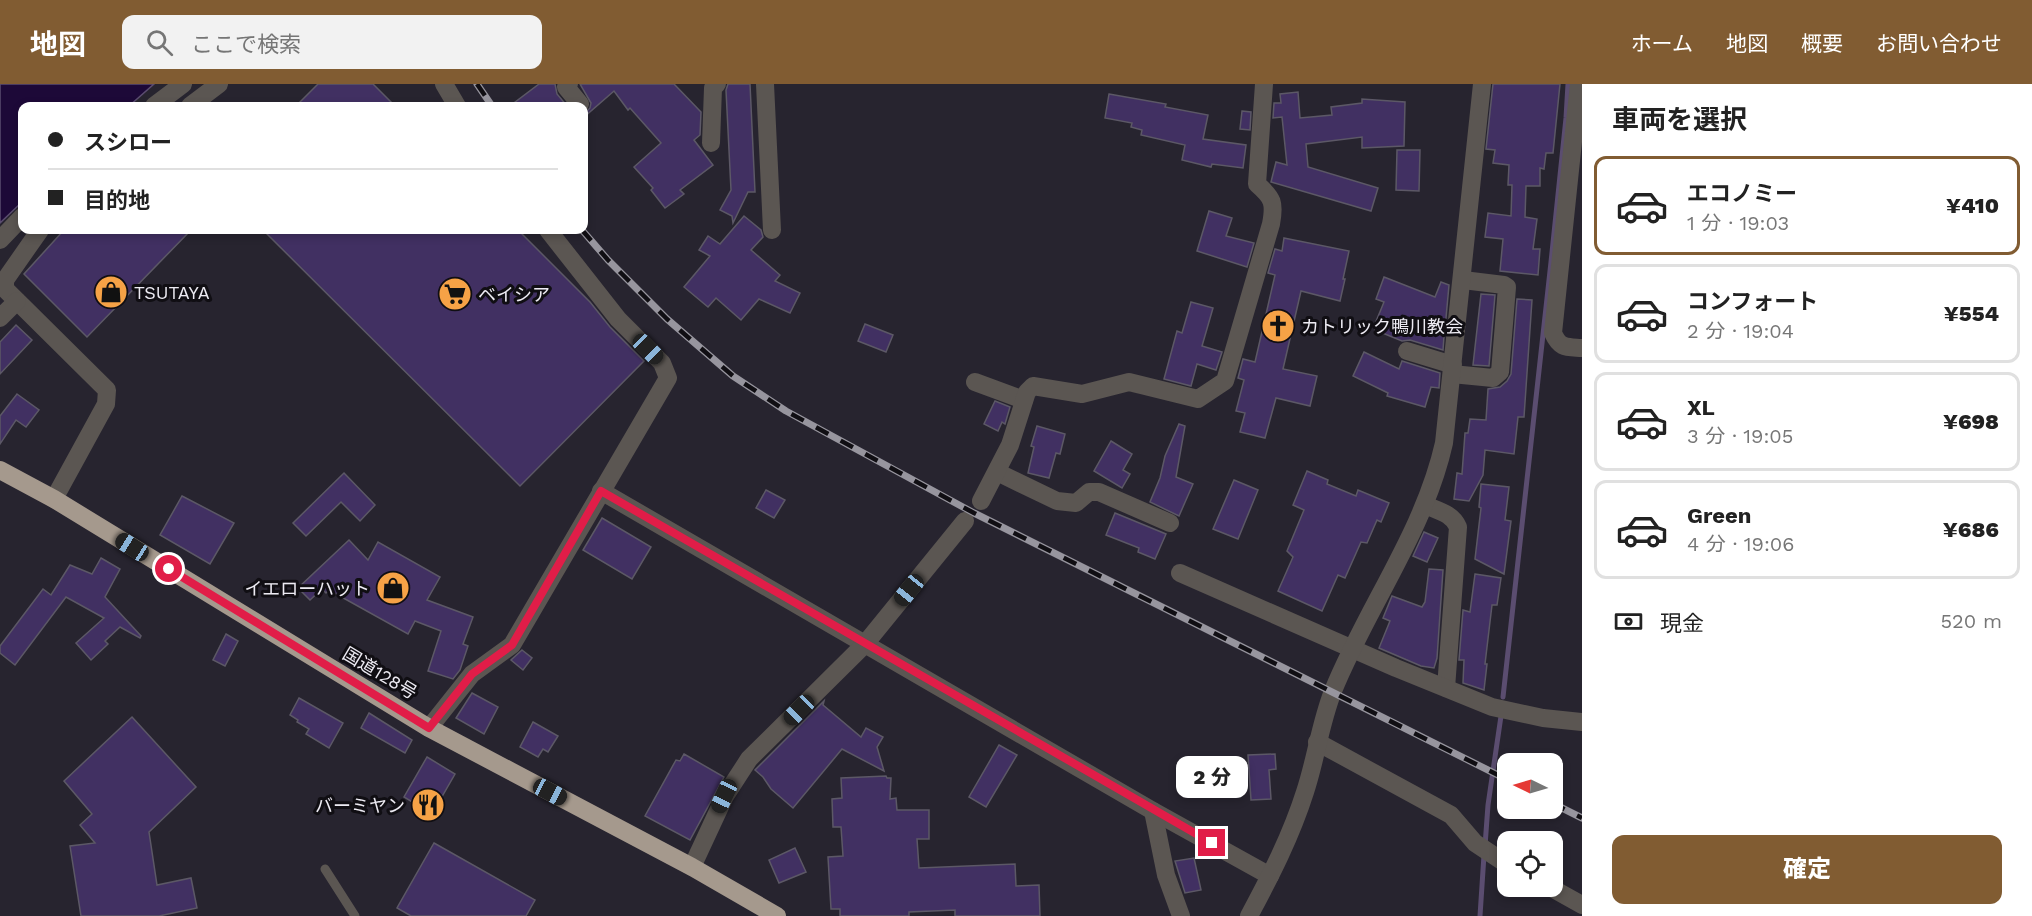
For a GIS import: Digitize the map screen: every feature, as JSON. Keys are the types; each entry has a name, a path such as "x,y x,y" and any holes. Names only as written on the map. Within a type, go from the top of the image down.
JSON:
{"highway":[{"name":"国道128号","path":"0,470 54,499 429,728 692,867 777,916"}],"street":[{"path":"159,102 183,84"},
{"path":"195,102 219,84"},
{"path":"444,84 455,102"},
{"path":"569,84 566,87 578,102"},
{"path":"711,143 713,88 717,84"},
{"path":"765,84 772,230"},
{"path":"981,501 1010,445 1026,392 1033,386 1082,393 1129,382 1198,399 1225,381 1274,208 1269,195 1257,184 1264,84"},
{"path":"1249,916 1287,843 1306,790 1317,742 1333,692 1425,505 1436,477 1444,443 1453,370 1482,84"},
{"path":"1579,84 1553,333 1557,342 1564,346 1582,348"},
{"path":"0,240 18,221"},
{"path":"37,234 4,280 5,289 107,390 106,404 54,499"},
{"path":"429,728 472,674 512,645 668,378 662,363 618,320 551,234"},
{"path":"1407,351 1453,370 1493,378 1500,372 1507,287 1463,280"},
{"path":"0,318 17,301"},
{"path":"975,382 1024,400"},
{"path":"997,472 1057,501 1076,503 1089,492 1099,492 1170,523"},
{"path":"601,491 1153,811 1270,876"},
{"path":"1425,505 1449,515 1458,527 1446,688"},
{"path":"692,867 724,796 749,759 865,644 964,521"},
{"path":"1180,573 1492,707 1582,722"},
{"path":"1317,742 1451,815 1475,843 1497,858"},
{"path":"1153,811 1166,875 1181,916"},
{"path":"1563,894 1582,905"}],"lane":[{"path":"325,868 355,916"}],"shaded area":[{"path":"0,84 154,84 134,102 18,102 18,206 0,223"}],"building":[{"path":"318,84 373,84 391,102 300,102"},
{"path":"539,84 555,84 557,94 564,102 515,102"},
{"path":"580,84 674,84 701,112 700,135 694,140 713,165 680,190 684,194 665,208 651,190 653,188 634,167 661,143 630,108 628,110 614,91 588,114 591,103"},
{"path":"728,84 750,84 755,192 748,192 733,223 732,216 720,210 731,190 726,90"},
{"path":"1493,84 1560,84 1553,153 1546,153 1544,169 1540,168 1540,186 1526,186 1525,217 1537,219 1533,249 1540,249 1538,275 1500,271 1503,239 1485,237 1488,213 1511,216 1512,185 1508,185 1509,165 1493,163 1495,150 1486,149"},
{"path":"1298,92 1300,118 1332,115 1331,107 1362,103 1362,99 1405,102 1404,146 1362,148 1362,137 1306,144 1308,167 1378,188 1371,211 1271,182 1276,162 1287,165 1282,117 1273,118 1274,103 1281,103 1280,94"},
{"path":"1109,94 1166,104 1165,107 1208,115 1203,139 1246,145 1243,168 1212,164 1211,167 1182,160 1185,145 1141,135 1142,130 1131,127 1132,123 1105,118"},
{"path":"1242,111 1251,112 1250,130 1240,129"},
{"path":"1397,150 1420,150 1419,191 1396,190"},
{"path":"1209,211 1232,218 1226,236 1254,243 1247,267 1197,251"},
{"path":"744,216 761,230 763,237 751,250 780,275 775,281 800,293 790,313 759,299 741,320 716,298 708,307 684,287 710,256 699,250 708,236 720,244"},
{"path":"60,234 187,234 87,337 24,274"},
{"name":"ベイシア","path":"267,234 522,234 590,302 610,327 644,361 520,486"},
{"path":"1284,238 1349,251 1340,301 1301,291 1283,369 1317,376 1310,406 1276,398 1265,438 1240,432 1245,413 1236,411 1244,380 1238,378 1243,359 1255,362 1275,275 1268,273 1275,249 1282,251"},
{"path":"1384,277 1435,297 1441,282 1449,285 1446,318 1440,335 1444,336 1443,350 1410,340 1402,341 1375,330 1375,324 1384,302 1376,299"},
{"path":"1481,294 1495,295 1489,366 1473,365"},
{"path":"1517,299 1532,300 1524,417 1518,417 1514,454 1485,450 1483,475 1469,501 1454,499 1457,473 1462,474 1465,433 1468,433 1470,419 1486,420 1488,389 1500,387 1511,374"},
{"path":"1191,302 1213,308 1202,346 1222,352 1216,370 1197,364 1191,386 1164,379 1177,331 1182,333"},
{"path":"865,324 893,335 886,352 858,341"},
{"path":"16,325 32,340 0,374 0,342"},
{"path":"1364,352 1399,369 1402,361 1440,373 1439,388 1431,387 1425,407 1387,396 1388,393 1353,376"},
{"path":"17,394 39,410 26,427 16,420 0,444 0,416"},
{"path":"995,401 1010,407 1005,424 1002,422 998,431 984,424"},
{"path":"1179,424 1185,426 1176,477 1193,484 1179,516 1150,502 1160,478 1165,456"},
{"path":"1037,426 1065,434 1060,454 1056,453 1049,478 1028,473 1034,447 1031,446"},
{"path":"1111,441 1132,454 1123,470 1130,474 1122,488 1094,471"},
{"path":"1307,471 1328,480 1327,484 1356,496 1358,490 1389,503 1381,522 1377,520 1367,543 1361,542 1345,578 1338,575 1322,611 1278,591 1293,557 1287,551 1304,510 1293,505"},
{"path":"344,473 375,505 360,521 341,502 306,536 293,523"},
{"path":"1234,480 1258,490 1238,539 1213,529"},
{"path":"1481,484 1509,487 1505,520 1511,521 1504,574 1475,559 1481,508 1479,507"},
{"path":"766,490 785,500 774,518 756,508"},
{"path":"182,496 234,523 210,564 160,535"},
{"path":"1115,513 1166,534 1155,559 1138,552 1139,548 1106,535"},
{"path":"602,518 651,547 632,579 583,550"},
{"path":"1424,532 1438,538 1427,562 1413,556"},
{"path":"349,540 368,560 378,542 440,577 427,600 473,617 463,644 468,646 460,670 453,679 428,671 441,631 415,621 408,634 329,590 326,593 322,589 310,600 298,588"},
{"path":"101,558 120,569 105,597 141,636 140,638 120,627 105,641 108,644 91,660 76,643 104,618 66,597 15,665 0,653 0,646 43,589 51,595 70,565 92,574"},
{"path":"1429,569 1443,570 1437,658 1434,668 1421,666 1379,648 1390,621 1383,618 1392,596 1422,607 1425,602"},
{"path":"1475,574 1501,578 1497,605 1492,605 1484,690 1463,683 1464,660 1459,660 1463,610 1470,612"},
{"path":"226,634 238,641 225,666 213,660"},
{"path":"522,650 532,658 523,670 511,660"},
{"path":"472,693 498,707 484,734 456,718"},
{"path":"299,698 343,723 329,748 306,734 309,729 290,715"},
{"path":"824,701 823,705 861,737 866,728 883,737 877,747 884,771 842,749 793,808 771,789 755,770"},
{"path":"369,713 412,740 405,753 361,728"},
{"path":"132,717 196,787 149,832 157,885 191,878 197,908 159,916 81,916 70,846 95,843 80,825 92,814 64,781"},
{"path":"533,722 558,736 548,752 543,749 538,757 520,747"},
{"path":"999,745 1017,755 986,807 969,797"},
{"path":"684,754 724,777 690,840 645,816 676,760 680,761"},
{"path":"1275,754 1276,769 1269,770 1271,799 1251,800 1248,755"},
{"path":"427,757 455,774 432,814 404,797"},
{"path":"886,776 891,778 890,799 896,798 897,810 929,810 929,839 917,839 919,868 1015,864 1016,886 1039,885 1040,916 955,916 955,910 909,912 909,916 840,916 840,909 831,909 828,857 843,856 841,827 833,827 832,799 842,798 841,778"},
{"path":"434,843 535,900 526,916 411,916 397,908"},
{"path":"795,848 806,872 779,883 769,860"},
{"path":"1194,858 1201,890 1185,893 1175,861"}],"waterway":[{"path":"1503,697 1551,262 1568,84"},
{"path":"1485,846 1488,805 1501,716"},
{"path":"1480,916 1484,855"}],"railway":[{"path":"477,84 489,102"},
{"path":"585,234 667,319 733,376 786,411 974,513 1497,774"},
{"path":"1563,808 1582,818"}],"place":[{"name":"TSUTAYA","path":"111,292"},
{"name":"ベイシア","path":"455,294"},
{"name":"カトリック鴨川教会","path":"1278,326"},
{"name":"イエローハット","path":"393,588"},
{"name":"バーミヤン","path":"428,805"}],"route":[{"path":"169,569 429,728 472,674 512,645 601,491 1212,843"}]}
